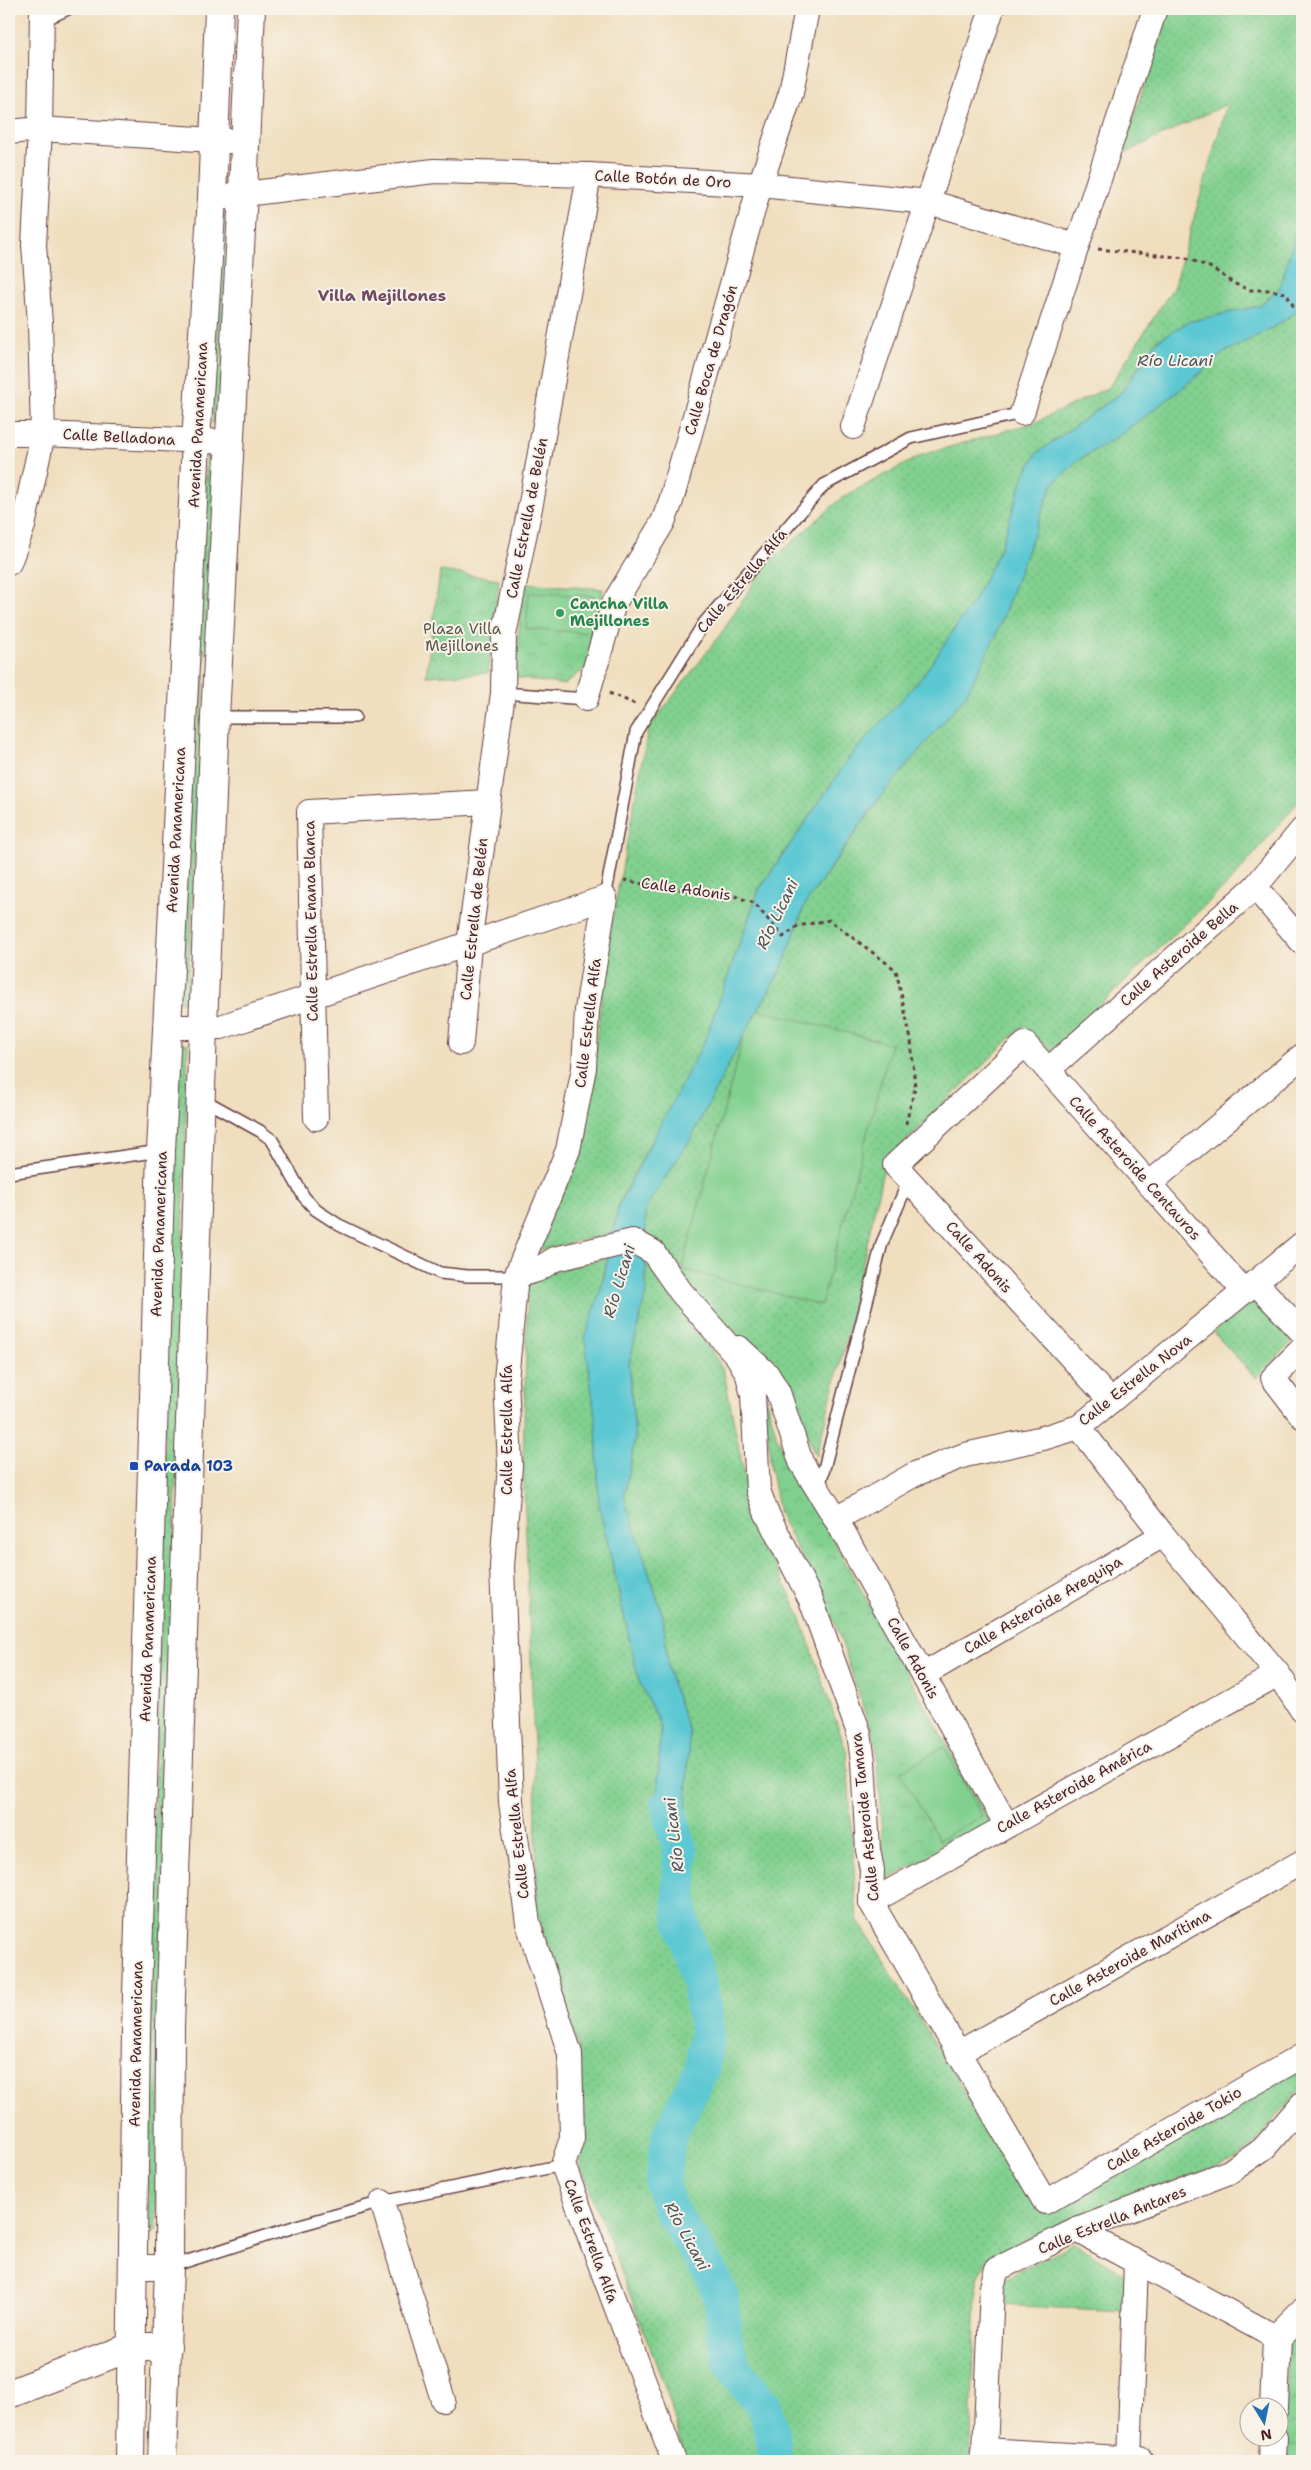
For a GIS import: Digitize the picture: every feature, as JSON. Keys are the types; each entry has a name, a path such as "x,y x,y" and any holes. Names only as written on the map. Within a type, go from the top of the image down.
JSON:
{"main road":[{"name":"Avenida Panamericana","path":"130,2461 136,2031 166,1027 196,441 212,198 219,9"},
{"path":"162,2461 170,2267 170,2026 203,1027 215,717 244,193 251,9"},
{"path":"1274,2398 1277,2338 1302,2313"},
{"path":"9,2394 131,2346 167,2347"},
{"path":"1272,2461 1273,2448"},
{"path":"985,2457 1139,2461"}],"street":[{"name":"Calle Boca de Dragón","path":"588,692 614,603 663,522 671,500 760,185 791,93 807,9"},
{"path":"853,427 992,9"},
{"path":"1022,413 1155,9"},
{"path":"9,563 23,526 43,434 40,323 34,245 40,129 42,15"},
{"path":"9,132 40,129 245,142"},
{"name":"Calle Botón de Oro","path":"212,198 434,171 589,174 760,185 928,202 1076,246"},
{"name":"Calle Estrella de Belén","path":"461,1043 469,944 503,693 504,635 532,498 589,174"},
{"name":"Calle Belladona","path":"9,434 230,442"},
{"name":"Calle Estrella Enana Blanca","path":"316,1118 309,812 487,802"},
{"name":"Calle Asteroide Bella","path":"1048,1070 1256,887 1302,830"},
{"path":"166,1027 221,1027 469,944 607,887"},
{"name":"Calle Estrella Alfa","path":"607,887 587,1010 584,1068 568,1150 516,1276 506,1380 510,1466 502,1566 511,1802 528,1924 570,2054 572,2138 563,2165 674,2461"},
{"path":"1256,887 1302,942"},
{"name":"Calle Asteroide Centauros","path":"902,1173 1025,1044 1149,1184 1250,1286 1302,1332"},
{"path":"1149,1184 1302,1056"},
{"name":"Calle Adonis","path":"902,1173 1110,1401"},
{"path":"516,1276 537,1270 555,1259 632,1241 653,1252 681,1292 714,1328"},
{"name":"Calle Estrella Nova","path":"836,1519 915,1474 965,1455 1043,1438 1078,1426 1302,1244"},
{"name":"Calle Adonis","path":"714,1328 754,1359 778,1392 801,1462 836,1519 1006,1824"},
{"name":"Calle Asteroide Tamara","path":"714,1328 738,1357 748,1376 753,1395 758,1490 766,1512 811,1600 859,1734 863,1761 868,1850 872,1870 871,1902 1045,2202"},
{"path":"1302,1349 1273,1378 1302,1416"},
{"path":"1078,1426 1163,1535 1278,1674 1302,1710"},
{"name":"Calle Asteroide Arequipa","path":"923,1675 1163,1535"},
{"name":"Calle Asteroide América","path":"871,1902 1006,1824 1278,1674"},
{"name":"Calle Asteroide Marítima","path":"958,2054 1302,1862"},
{"name":"Calle Asteroide Tokio","path":"1045,2202 1302,2056"},
{"name":"Calle Estrella Antares","path":"985,2457 992,2287 997,2269 1077,2230 1230,2172 1265,2148 1302,2104"},
{"path":"382,2202 443,2400"},
{"path":"1077,2230 1277,2338"},
{"path":"1130,2461 1136,2263"},
{"path":"133,2267 170,2267"}],"lane":[{"path":"42,15 68,9"},
{"name":"Calle Estrella Alfa","path":"607,887 636,732 704,623 824,484 912,438 1022,413"},
{"path":"503,693 588,692"},
{"path":"215,717 355,717"},
{"path":"201,1098 260,1131 272,1140 304,1197 316,1210 339,1225 440,1273 467,1276 516,1276"},
{"path":"9,1173 162,1151"},
{"path":"819,1491 882,1243 902,1173"},
{"path":"170,2267 300,2225 382,2202 563,2165"}],"path":[{"path":"1076,246 1186,258 1212,268 1233,284 1248,290 1269,290 1286,293 1294,307 1302,305"},
{"path":"588,692 649,710"},
{"name":"Calle Adonis","path":"607,887 657,887 730,894 754,903 783,937 798,926 829,920 896,970 911,1040 915,1088 902,1173"}],"green space":[{"path":"1170,9 1302,9 1302,211 1280,288 1259,306 1197,320 1157,340 1121,393 1037,453 1023,478 1001,547 973,602 922,677 850,757 759,889 705,1040 619,1204 613,1233 536,1251 583,1143 609,938 648,729 720,635 764,567 843,497 922,455 1036,422 1109,387 1174,286 1227,104 1121,155"},
{"path":"223,211 233,212 222,423 212,423"},
{"path":"1302,308 1302,797 1234,878 1051,1051 1023,1026 885,1162 845,1344 816,1456 778,1372 712,1311 697,1326 724,1372 752,1515 800,1616 847,1753 857,1919 1041,2213 1302,2067 1302,2085 1251,2149 1233,2160 1060,2224 992,2255 979,2274 976,2298 970,2461 686,2461 667,2392 580,2164 578,2048 537,1911 535,1769 523,1461 528,1282 553,1271 608,1257 602,1282 596,1424 599,1505 639,1681 661,1727 657,1797 671,1861 687,1788 689,1732 669,1674 663,1616 624,1497 635,1439 629,1364 646,1292 645,1208 690,1140 742,1038 782,968 805,904 996,635 1052,485 1077,461 1118,436 1175,394 1225,352 1274,327"},
{"path":"207,457 216,458 187,1002 178,1001"},
{"name":"Plaza Villa Mejillones","path":"440,571 499,579 488,673 426,676"},
{"name":"Plaza Villa Mejillones","path":"525,583 603,589 593,649 588,666 564,685 513,677"},
{"name":"Cancha Villa Mejillones","path":"529,593 594,596 591,633 526,629"},
{"path":"751,1008 891,1044 821,1305 682,1269"},
{"path":"175,1042 188,1044 156,2231 148,2229 152,1921"},
{"path":"1251,1300 1293,1341 1256,1378 1213,1332"},
{"path":"764,1391 777,1438 990,1823 885,1881 876,1746 836,1625 779,1514 771,1471"},
{"path":"944,1747 982,1816 939,1840 900,1772"},
{"path":"1074,2243 1127,2276 1125,2311 997,2305 1004,2279"},
{"path":"1302,2326 1302,2458 1281,2457 1282,2448 1288,2448 1288,2398 1285,2398 1289,2338"}],"water":[{"name":"Río Licani","path":"1302,211 1302,308 1274,327 1225,352 1175,394 1118,436 1077,461 1052,485 996,635 966,695 877,801 805,904 782,968 742,1038 690,1140 645,1208 646,1292 629,1364 635,1439 624,1497 663,1616 669,1674 689,1732 685,1847 671,1861 657,1797 661,1727 639,1681 599,1505 596,1424 585,1338 603,1282 619,1204 705,1040 759,890 850,757 922,677 973,602 1001,547 1023,478 1037,453 1121,393 1157,341 1188,322 1259,306 1280,288"}],"waterway":[{"name":"Río Licani","path":"668,1806 680,1850 680,1914 699,1983 707,2030 702,2069 669,2135 662,2185 669,2207 711,2274 721,2297 725,2340 733,2367 764,2406 773,2439 774,2461"}],"place":[{"name":"Cancha Villa Mejillones","path":"560,613"},
{"name":"Parada 103","path":"134,1466"}],"district":[{"name":"Villa Mejillones","path":"382,295"}]}
